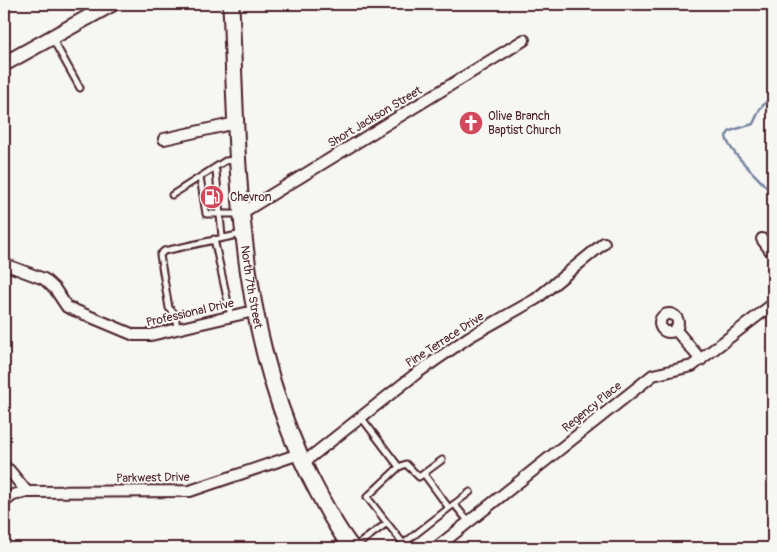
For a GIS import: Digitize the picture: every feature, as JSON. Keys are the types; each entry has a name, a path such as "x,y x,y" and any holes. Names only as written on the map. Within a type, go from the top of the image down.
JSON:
{"main road":[{"name":"North 7th Street","path":"231,4 240,214 254,311 282,410 301,458 334,524 352,548"}],"street":[{"path":"4,64 52,37 88,10 112,4"},
{"name":"Short Jackson Street","path":"240,214 524,40"},
{"path":"164,139 236,123"},
{"path":"762,239 773,254"},
{"name":"Pine Terrace Drive","path":"301,458 361,417 417,373 469,337 536,300 604,243"},
{"name":"Professional Drive","path":"4,264 44,279 55,289 67,307 134,335 151,335 254,311"},
{"name":"Regency Place","path":"436,548 653,375 692,366 773,304"},
{"path":"675,329 701,360"},
{"name":"Parkwest Drive","path":"4,502 13,495 27,492 190,491 301,458"},
{"path":"4,467 9,470 27,492"}],"lane":[{"path":"52,37 80,88"},
{"path":"172,196 226,161 238,160"},
{"path":"214,168 216,171 222,237"},
{"path":"200,177 205,212 209,216 240,214"},
{"path":"178,328 175,314 169,308 160,255 164,251 242,234"},
{"path":"214,239 231,316"},
{"path":"361,417 399,467"},
{"path":"442,460 419,478 406,464 399,467 367,497 405,546 470,492"},
{"path":"424,474 468,522"},
{"path":"352,548 387,523"}],"waterway":[{"path":"773,94 760,109 753,124 730,131 726,136 732,150 773,195"}],"place":[{"name":"Olive Branch Baptist Church","path":"471,123"},
{"name":"Chevron","path":"212,197"}]}
